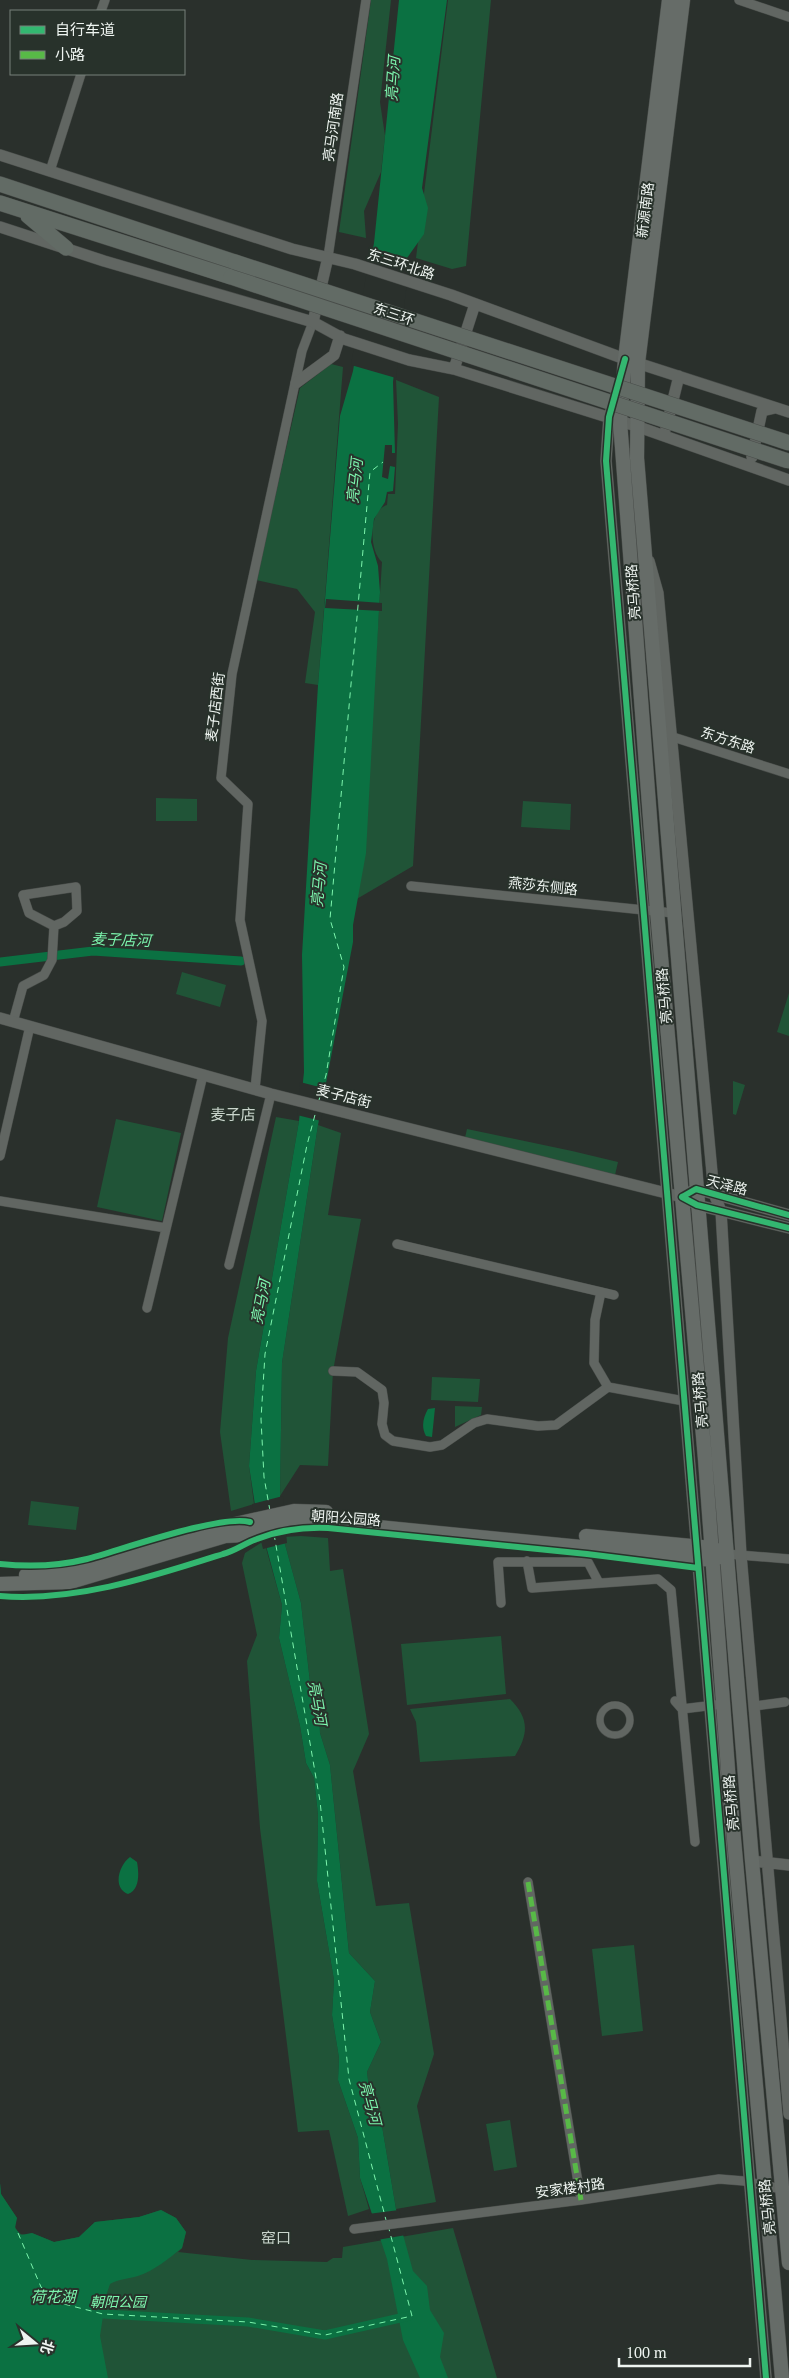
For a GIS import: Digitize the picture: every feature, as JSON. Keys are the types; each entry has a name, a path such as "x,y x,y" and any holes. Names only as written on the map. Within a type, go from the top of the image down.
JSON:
{"highway":[{"name":"东三环","path":"0,184 789,443"},
{"name":"东三环","path":"0,203 23,212 231,277 788,461"},
{"path":"23,212 66,248"}],"main road":[{"name":"新源南路","path":"632,361 670,0"},
{"name":"新源南路","path":"616,413 632,361 683,0"},
{"name":"亮马桥路","path":"632,361 643,540 697,1205 752,1861 786,2190 789,2264"},
{"name":"亮马桥路","path":"616,413 650,910 682,1197 713,1554 716,1704 766,2187 781,2377"},
{"name":"朝阳公园路","path":"296,1516 327,1522 587,1546 697,1552"},
{"name":"朝阳公园路","path":"0,1584 70,1582 251,1527 296,1516 713,1554"},
{"name":"朝阳公园路","path":"0,1574 16,1576 68,1572 222,1527 251,1527"},
{"path":"713,1554 727,1554"}],"street":[{"name":"亮马河南路","path":"328,257 366,0"},
{"path":"739,0 789,17"},
{"path":"50,171 81,75"},
{"name":"东三环北路","path":"0,155 292,249 355,264 475,304 632,361 789,412"},
{"path":"0,227 313,322 342,337 409,360 454,369 474,376 498,371 636,420 665,436 789,480"},
{"path":"313,322 328,257"},
{"path":"454,369 475,304"},
{"name":"麦子店西街","path":"255,1089 262,1022 240,920 248,804 221,778 232,674 302,351 313,322"},
{"path":"296,383 334,355 342,337"},
{"path":"665,436 679,376"},
{"path":"762,470 752,458 762,411 775,408"},
{"path":"643,540 658,593 673,737 714,1194 721,1211 741,1555 789,2114"},
{"name":"东方东路","path":"659,738 673,737 789,774"},
{"name":"燕莎东侧路","path":"410,886 673,913"},
{"path":"76,887 77,911 64,922 54,926 29,913 23,895 76,887"},
{"path":"650,910 666,1193 697,1552 716,1704 766,2378"},
{"path":"13,1022 23,986 44,976 52,960 54,926"},
{"name":"麦子店街","path":"0,1018 271,1094 682,1197"},
{"path":"0,1156 30,1026"},
{"path":"147,1308 204,1075"},
{"path":"228,1266 271,1094"},
{"name":"天泽路","path":"682,1197 696,1190 789,1215"},
{"name":"天泽路","path":"682,1197 697,1205 789,1228"},
{"path":"0,1201 166,1228"},
{"path":"397,1244 614,1295"},
{"path":"601,1292 595,1320 594,1363 608,1387"},
{"path":"334,1372 357,1372 382,1390 384,1403 382,1424 385,1435 393,1441 430,1447 442,1445 474,1423 487,1418 538,1426 556,1425 608,1387 684,1400"},
{"path":"587,1546 588,1562 599,1583"},
{"path":"727,1554 789,1559"},
{"path":"527,1561 532,1588 658,1579 671,1590 695,1842"},
{"path":"502,1604 498,1562 588,1562"},
{"path":"674,1701 682,1709"},
{"path":"755,1706 785,1702"},
{"path":"614,1704 626,1709 630,1724 626,1731 616,1736 610,1735 604,1730 600,1722 606,1707 614,1704"},
{"path":"682,1709 716,1704"},
{"path":"752,1861 789,1864"},
{"path":"528,1882 580,2200"},
{"name":"安家楼村路","path":"356,2229 406,2224 719,2180 750,2182 786,2190"}],"green space":[{"path":"371,0 391,0 380,102 385,136 381,172 364,211 366,238 339,232"},
{"path":"448,0 491,0 466,266 452,269 416,258"},
{"path":"331,364 343,367 318,685 305,683 315,612 297,589 256,580 300,388"},
{"path":"396,380 439,397 413,866 355,900 366,817 382,562 375,549 372,532 376,515 387,505 388,494 395,494 398,424"},
{"path":"156,798 197,799 197,821 156,821"},
{"path":"523,801 571,804 570,830 521,827"},
{"path":"182,972 226,985 220,1007 176,994"},
{"path":"789,993 789,1036 777,1032"},
{"path":"733,1081 745,1085 736,1115 733,1114"},
{"path":"276,1117 299,1121 256,1371 249,1466 254,1504 231,1511 220,1432 228,1338"},
{"path":"116,1119 181,1133 162,1221 97,1207"},
{"path":"318,1125 341,1133 328,1215 361,1219 333,1371 328,1466 300,1465 280,1496 282,1363"},
{"path":"467,1129 618,1162 615,1175 464,1142"},
{"path":"432,1377 480,1379 478,1402 431,1400"},
{"path":"455,1406 482,1407 481,1415 455,1427"},
{"path":"31,1501 79,1507 76,1530 28,1525"},
{"path":"283,1537 328,1538 330,1571 343,1569 369,1734 353,1771 376,1906 409,1903 434,2054 417,2106 436,2202 396,2209 382,2126 371,2104 367,2072 381,2042 370,2012 375,1981 349,1953 330,1765 320,1733 319,1707 310,1682 301,1603"},
{"path":"264,1541 282,1605 279,1638 300,1726 306,1763 314,1778 318,1815 317,1881 334,1980 332,2015 339,2058 338,2080 358,2138 360,2178 369,2209 348,2216 329,2130 298,2132 260,1828 247,1661 257,1635 242,1563 245,1553"},
{"path":"501,1636 506,1694 407,1705 401,1644"},
{"path":"510,1699 521,1713 525,1726 523,1740 515,1756 420,1762 416,1722 410,1709"},
{"path":"634,1945 643,2031 602,2036 592,1949"},
{"path":"510,2120 517,2167 494,2171 486,2124"},
{"name":"朝阳公园","path":"0,2183 1,2194 17,2218 14,2224 18,2233 25,2235 32,2233 54,2242 79,2237 95,2222 139,2217 161,2210 176,2218 186,2232 182,2248 178,2252 252,2260 327,2262 333,2258 342,2258 343,2247 453,2228 497,2378 0,2378"}],"water":[{"name":"亮马河","path":"399,0 447,0 422,188 428,208 424,234 407,258 393,382 395,453 392,453 392,445 385,445 382,477 388,479 390,466 395,467 393,491 387,492 385,502 374,519 371,542 378,566 380,592 366,853 353,925 353,942 318,1125 282,1363 280,1496 283,1537 301,1603 310,1682 319,1707 320,1733 330,1765 349,1953 375,1981 370,2012 381,2042 367,2072 371,2104 382,2126 396,2209 413,2271 427,2286 430,2310 444,2333 440,2357 448,2378 420,2378 403,2340 387,2259 360,2178 358,2138 338,2080 339,2058 332,2015 334,1980 317,1881 318,1815 314,1778 306,1763 300,1726 279,1638 282,1605 255,1505 249,1466 256,1371 299,1121 304,1072 302,955 318,685 340,416 353,371 374,243"},
{"path":"435,1408 432,1437 426,1436 423,1422 428,1409"},
{"path":"130,1857 137,1862 138,1876 135,1889 128,1894 120,1887 119,1876 123,1865"},
{"name":"荷花湖","path":"0,2183 1,2194 17,2218 15,2228 21,2235 32,2233 54,2242 79,2237 95,2222 139,2217 161,2210 176,2218 186,2232 182,2248 161,2264 144,2274 110,2284 106,2296 100,2336 108,2378 0,2378"}],"pier":[{"path":"370,252 409,264 396,378 351,365"},
{"path":"326,599 382,603 382,611 325,608"},
{"path":"300,1082 327,1089 321,1121 297,1115"},
{"path":"283,1496 287,1543 263,1549 252,1504"},
{"path":"399,2210 406,2235 377,2240 368,2214"}],"waterway":[{"name":"麦子店河","path":"0,962 93,951 241,961"},
{"path":"103,2314 248,2322 325,2335 409,2316"}],"ferry route":[{"path":"319,1100 326,1075 344,967 330,919 370,472 383,462"},
{"path":"270,1511 264,1477 261,1419 265,1354 307,1145 316,1111"},
{"path":"274,1534 320,1801 349,2079 386,2220"},
{"path":"18,2233 41,2287 60,2303 103,2314 248,2322 325,2335 412,2316 389,2229"}],"marked path":[{"path":"528,1882 581,2200"}],"cycle path":[{"path":"625,359 609,417 606,461 766,2378"},
{"path":"682,1197 696,1189 789,1215"},
{"path":"682,1197 697,1205 789,1228"},
{"path":"0,1564 33,1566 66,1563 87,1559 170,1534 217,1523 250,1522"},
{"path":"0,1596 57,1595 113,1586 227,1553 266,1536 283,1531 310,1528 328,1528 587,1554 698,1568"}],"district":[{"name":"麦子店","path":"233,1115"},
{"name":"窑口","path":"276,2238"}]}
